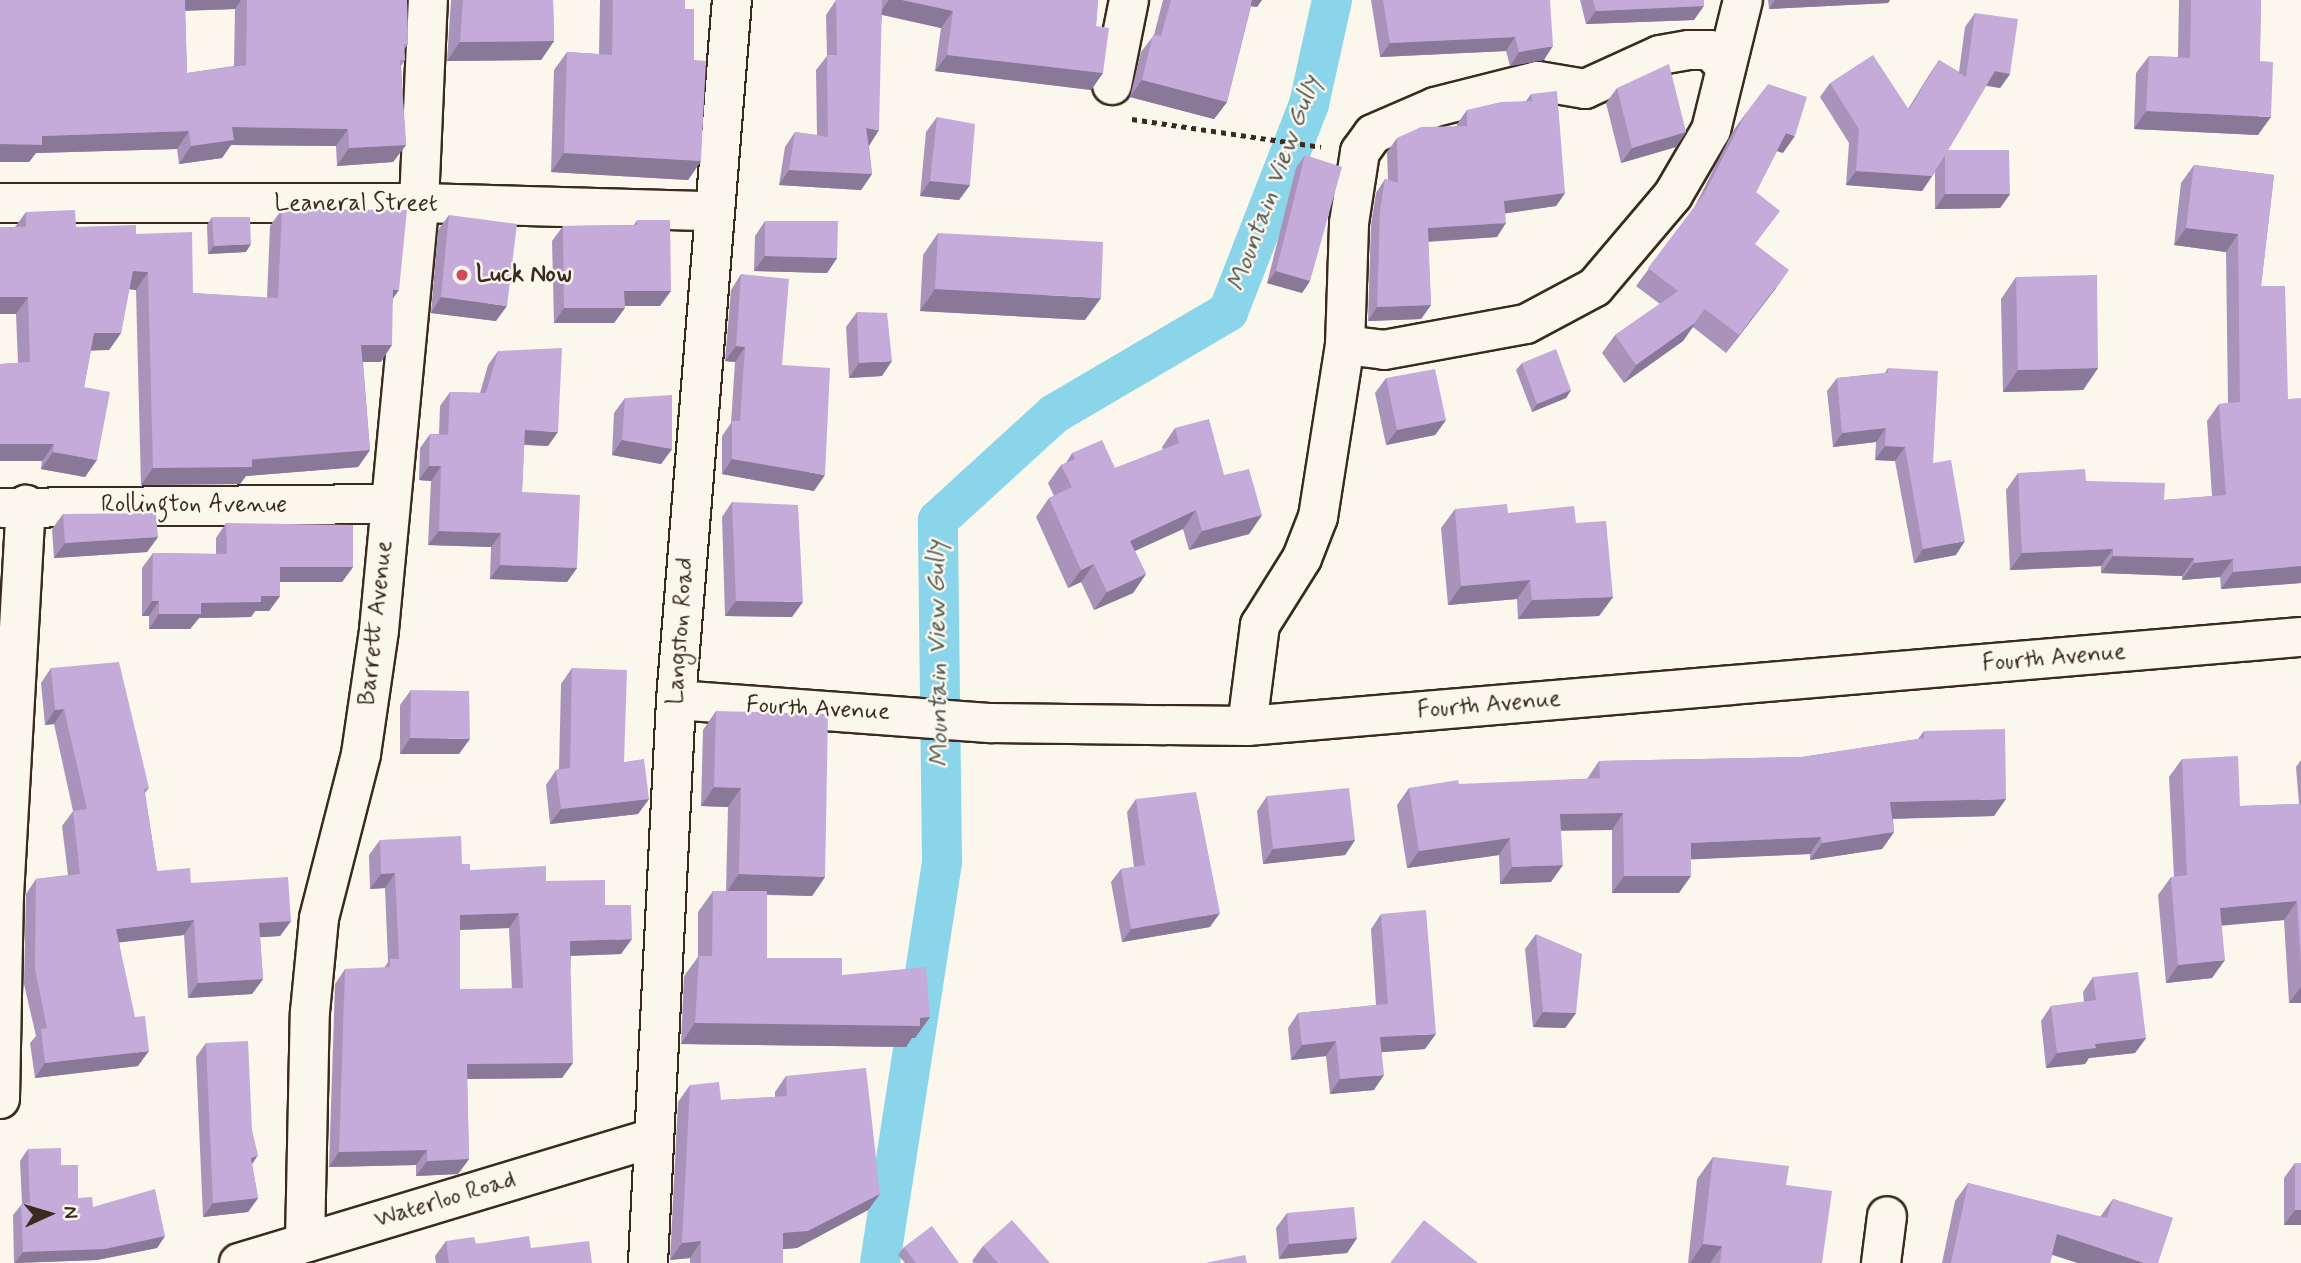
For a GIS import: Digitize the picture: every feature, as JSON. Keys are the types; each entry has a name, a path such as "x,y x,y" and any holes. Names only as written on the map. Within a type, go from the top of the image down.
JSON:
{"street":[{"name":"Barrett Avenue","path":"305,1242 310,1012 319,918 361,754 379,630 388,504 419,203 428,0"},
{"name":"Langston Road","path":"648,1263 652,1138 676,700 712,211 732,0"},
{"path":"1112,85 1129,0"},
{"path":"1345,345 1384,350 1526,324 1595,287 1640,238 1680,184 1712,130 1725,66 1743,0"},
{"path":"1247,726 1253,652 1260,625 1302,558 1318,517 1345,345 1349,223 1360,152 1373,134 1434,107 1538,81 1585,89 1660,55 1710,50 1725,66"},
{"name":"Leaneral Street","path":"0,203 419,203 712,211"},
{"name":"Rollington Avenue","path":"13,507 388,504"},
{"path":"0,1099 13,507"},
{"name":"Fourth Avenue","path":"676,700 912,714 992,723 1247,726 2301,637"},
{"name":"Waterloo Road","path":"239,1263 652,1138"},
{"path":"1881,1263 1887,1216"}],"path":[{"path":"1112,85 1116,114 1306,145"}],"building":[{"path":"0,0 185,0 187,73 246,65 247,0 407,0 408,44 404,44 405,60 400,60 406,145 349,148 348,129 232,127 234,140 191,146 189,131 42,136 42,145 0,144"},
{"path":"463,0 553,0 554,41 460,42"},
{"path":"613,0 685,0 685,9 694,9 694,60 706,61 701,161 564,153 567,52 612,55"},
{"path":"836,0 882,0 879,130 866,128 872,174 789,170 795,132 828,137 827,55 837,55"},
{"path":"902,0 1098,0 1096,26 1109,28 1103,73 947,55 953,11"},
{"path":"1171,0 1252,0 1227,102 1142,80 1153,35 1161,36"},
{"path":"1383,0 1550,0 1553,46 1519,52 1515,37 1390,43"},
{"path":"1593,0 1704,0 1704,6 1596,11"},
{"path":"2191,0 2261,0 2260,61 2273,62 2271,117 2146,111 2149,56 2190,58"},
{"path":"1975,13 2018,19 2010,74 1995,71 1948,150 2009,150 2010,194 1945,194 1945,155 1932,176 1856,171 1859,129 1830,83 1873,55 1909,110 1939,60 1966,77"},
{"path":"1669,64 1686,132 1632,148 1617,88"},
{"path":"1768,84 1807,97 1795,136 1786,133 1756,192 1780,211 1755,244 1789,270 1739,335 1705,309 1695,323 1636,365 1615,335 1678,291 1648,268 1704,194 1746,113"},
{"path":"1557,91 1565,193 1504,201 1506,223 1428,228 1431,305 1377,307 1380,211 1385,179 1398,183 1397,138 1421,127 1467,126 1467,110 1501,102 1533,101 1531,94"},
{"path":"937,117 975,124 970,185 930,181"},
{"path":"1305,155 1342,167 1310,281 1276,271"},
{"path":"2194,165 2274,175 2261,286 2285,286 2288,399 2301,398 2301,566 2233,572 2233,559 2194,563 2194,558 2113,556 2113,549 2022,553 2018,473 2085,469 2086,481 2165,483 2164,500 2226,495 2219,404 2240,402 2238,234 2186,228"},
{"path":"282,209 407,210 399,290 393,289 392,345 361,345 370,450 252,459 252,467 153,468 148,272 133,271 121,333 94,333 84,387 110,392 97,460 53,452 54,444 0,444 0,364 30,362 28,297 0,297 0,227 26,227 26,212 75,210 76,227 136,225 136,234 192,232 193,293 278,298"},
{"path":"449,215 517,224 507,306 441,297"},
{"path":"212,217 250,217 251,244 214,246"},
{"path":"637,220 670,220 671,291 624,291 625,308 564,308 563,226 637,225"},
{"path":"765,221 838,221 837,258 765,256"},
{"path":"938,233 1103,242 1101,298 935,289"},
{"path":"741,274 789,279 782,365 830,368 825,475 732,459 732,421 740,421 745,347 736,346"},
{"path":"2097,275 2098,368 2018,370 2016,277"},
{"path":"857,312 887,313 892,361 859,363"},
{"path":"562,348 558,432 525,430 522,492 580,495 577,568 500,565 501,533 439,531 441,466 429,466 430,434 448,435 450,392 486,393 498,351"},
{"path":"1556,349 1571,390 1537,404 1522,363"},
{"path":"1888,368 1938,371 1933,463 1951,460 1965,541 1923,549 1905,447 1885,446 1886,428 1842,433 1837,378 1888,373"},
{"path":"1435,369 1446,420 1397,430 1386,378"},
{"path":"672,395 672,449 622,440 625,398"},
{"path":"1209,419 1224,475 1249,469 1262,515 1202,531 1196,510 1130,541 1146,574 1107,592 1094,564 1081,570 1049,498 1072,487 1061,465 1075,459 1072,453 1102,440 1115,468 1179,443 1175,428"},
{"path":"732,502 798,505 803,602 736,601"},
{"path":"1507,504 1508,513 1574,506 1576,523 1606,521 1613,597 1532,600 1530,580 1461,586 1455,509"},
{"path":"156,513 158,537 65,543 63,514"},
{"path":"226,523 353,525 353,567 280,567 280,596 261,596 261,602 201,603 201,614 159,614 159,601 152,601 153,553 227,554"},
{"path":"119,662 149,788 144,789 157,871 190,868 191,883 288,877 291,921 259,923 263,979 198,983 194,920 116,929 135,1017 145,1016 149,1051 45,1063 41,1029 47,1028 35,969 36,879 80,874 73,811 87,809 64,709 55,710 51,668"},
{"path":"572,668 627,670 624,762 644,759 649,799 561,809 556,770 570,768"},
{"path":"411,690 469,691 470,739 410,738"},
{"path":"716,711 828,714 825,877 739,874 741,788 714,787"},
{"path":"2005,729 2006,799 1890,802 1894,832 1822,843 1821,837 1691,843 1691,876 1624,876 1623,813 1560,814 1563,865 1512,867 1510,838 1419,851 1409,788 1458,780 1459,784 1600,778 1599,761 1802,757 1924,738 1924,731"},
{"path":"2238,756 2240,806 2301,804 2301,965 2297,901 2220,908 2225,960 2178,965 2171,877 2187,875 2182,759"},
{"path":"1349,788 1355,840 1273,849 1267,796"},
{"path":"1196,792 1220,913 1131,929 1121,869 1145,865 1136,799"},
{"path":"461,836 462,864 470,864 470,870 546,866 546,881 605,880 605,905 631,905 632,939 570,941 573,1063 467,1064 469,1159 427,1161 427,1150 339,1152 345,969 390,967 390,959 399,959 395,873 381,874 380,840","holes":["519,913 523,988 460,989 460,915"]},
{"path":"713,891 767,891 767,958 842,958 842,975 926,967 930,1017 920,1018 920,1026 695,1023 699,956 712,956"},
{"path":"1426,910 1436,1034 1380,1037 1384,1075 1340,1079 1336,1041 1302,1045 1298,1013 1388,1004 1381,914"},
{"path":"1536,934 1582,954 1576,1013 1543,1012"},
{"path":"2138,972 2146,1038 2095,1044 2096,1048 2057,1053 2051,1006 2096,1000 2093,977"},
{"path":"248,1041 252,1130 258,1155 251,1158 258,1198 213,1203 206,1043"},
{"path":"866,1068 880,1194 808,1231 783,1233 783,1263 701,1263 701,1241 682,1243 690,1085 719,1082 721,1100 787,1096 786,1076"},
{"path":"61,1148 61,1165 78,1165 78,1198 92,1197 93,1207 155,1189 165,1236 105,1249 23,1252 21,1204 30,1203 28,1149"},
{"path":"1713,1157 1789,1166 1786,1185 1832,1191 1822,1263 1720,1263 1722,1246 1703,1244"},
{"path":"2295,1163 2301,1163 2301,1210 2295,1210"},
{"path":"1968,1183 2107,1218 2113,1199 2173,1218 2158,1263 2145,1263 2057,1234 2050,1263 1951,1263"},
{"path":"1354,1207 1357,1238 1289,1244 1287,1213"},
{"path":"1012,1220 1050,1263 998,1263 983,1246"},
{"path":"1424,1220 1478,1263 1390,1263"},
{"path":"932,1226 959,1263 916,1263 904,1247"},
{"path":"529,1236 531,1248 589,1241 592,1263 449,1263 446,1241 474,1237 476,1244"},
{"path":"1245,1255 1247,1263 1205,1263"}],"waterway":[{"name":"Mountain View Gully","path":"880,1263 942,861 938,520 1054,414 1228,312 1309,104 1332,0"}],"place":[{"name":"Luck Now","path":"462,275"}]}
